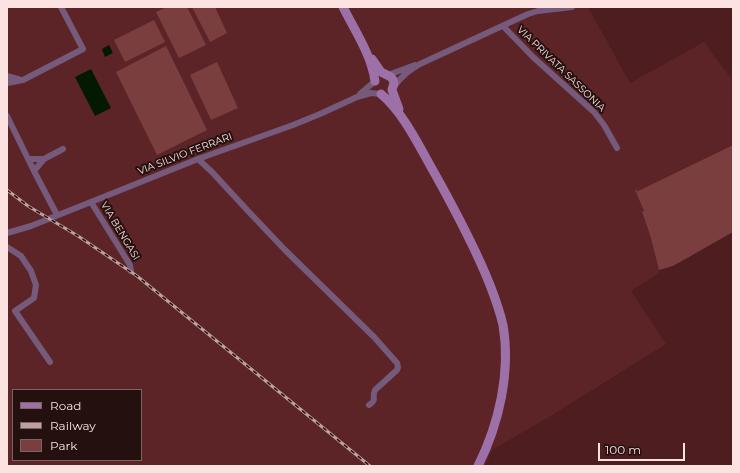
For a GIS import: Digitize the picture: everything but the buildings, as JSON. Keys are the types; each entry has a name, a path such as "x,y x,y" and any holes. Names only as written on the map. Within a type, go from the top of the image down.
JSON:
{"main road":[{"path":"343,7 371,64 375,88 391,103 403,118 456,212 484,270 498,309 502,324 506,355 503,382 492,437 478,466"},
{"path":"366,52 378,69 393,80 393,89 403,118"},
{"path":"374,82 378,76 386,75"},
{"path":"381,94 388,94 393,89"}],"street":[{"path":"7,83 23,80 82,49 61,7"},
{"path":"524,7 528,14"},
{"path":"393,89 404,75 420,64 528,14 538,11 572,7"},
{"name":"VIA PRIVATA SASSONIA","path":"503,26 533,57 594,112 604,125 616,148"},
{"path":"386,75 420,64"},
{"path":"7,76 23,80"},
{"name":"VIA SILVIO FERRARI","path":"357,97 374,82"},
{"name":"VIA SILVIO FERRARI","path":"7,233 31,226 198,159 293,125 357,97 370,93 381,94"},
{"path":"7,116 57,215"},
{"path":"34,171 44,159 63,149"},
{"path":"28,159 44,159"},
{"path":"198,159 290,255 374,337 397,363 397,370 375,390 373,394 373,402 369,405"},
{"name":"VIA BENGASI","path":"91,202 130,265 131,271"},
{"path":"7,247 21,256 31,271 36,285 34,298 15,311 50,362"}],"shaded area":[{"path":"7,7 588,7 630,83 704,42 733,81 733,145 638,191 636,190 644,211 642,213 650,235 659,270 658,274 631,291 666,344 554,414 492,450 485,466 7,466"},
{"path":"109,45 113,53 105,57 102,49"},
{"path":"91,69 111,108 95,116 75,77"}],"green space":[{"path":"167,7 187,7 206,45 179,58 156,12"},
{"path":"192,7 215,7 227,33 210,42"},
{"path":"154,20 165,42 125,62 114,40"},
{"path":"166,46 207,130 157,155 116,72"},
{"path":"217,62 238,108 211,120 190,75"},
{"path":"733,145 733,232 673,266 659,270 650,235 642,212 644,211 635,190 638,191"}],"railway":[{"path":"7,190 28,206 78,236 137,276 370,466"}]}
